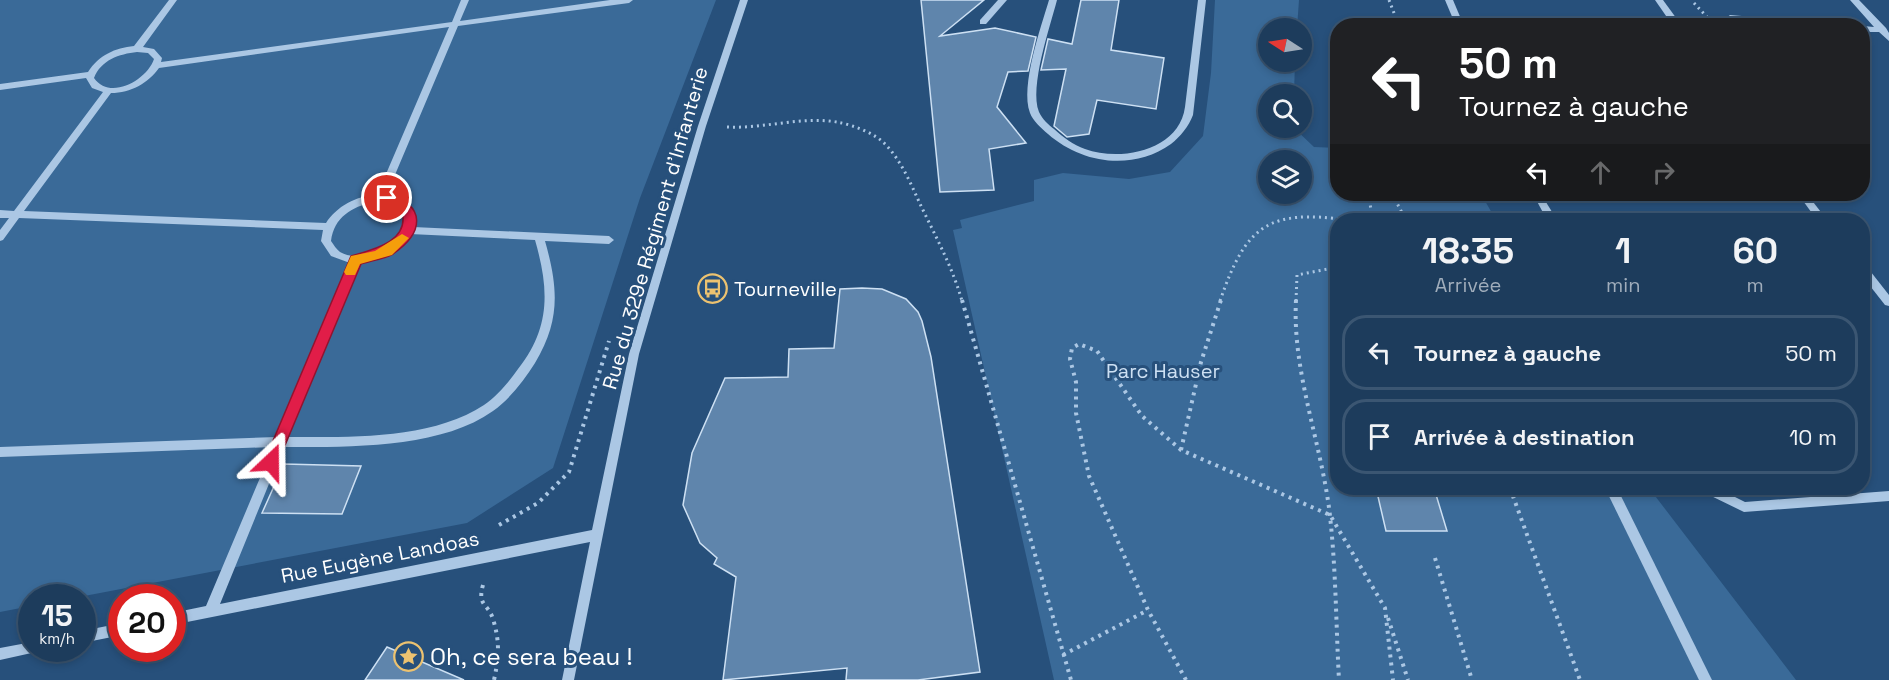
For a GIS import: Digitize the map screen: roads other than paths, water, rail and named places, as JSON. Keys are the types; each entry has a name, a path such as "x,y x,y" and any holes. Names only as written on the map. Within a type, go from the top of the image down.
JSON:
{"street":[{"path":"137,49 173,0"},
{"path":"380,198 465,0"},
{"path":"157,65 629,0"},
{"name":"Rue du 329e Régiment d'Infanterie","path":"568,680 634,354 702,126 744,0"},
{"path":"983,22 1003,0"},
{"path":"1053,0 1032,90 1035,113 1053,135 1070,147 1098,156 1128,159 1152,153 1172,140 1187,120 1202,0"},
{"path":"1449,0 1457,18"},
{"path":"1659,0 1672,18"},
{"path":"1854,0 1887,30 1889,38"},
{"path":"1870,29 1887,30"},
{"path":"137,49 154,53 158,58 157,65 152,73 136,84 109,90 93,86 90,78 95,67 108,57 125,50 137,49"},
{"path":"0,87 91,74"},
{"path":"0,237 109,90"},
{"path":"380,198 394,200 404,205 410,214 408,231 387,251 356,260 339,257 328,248 326,234 328,227 346,208 360,202 380,198"},
{"path":"1807,201 1817,213"},
{"path":"0,214 328,227"},
{"path":"408,231 609,240"},
{"path":"0,452 280,441 345,442 414,434 463,421 486,409 523,372 537,351 547,328 552,287 539,237"},
{"path":"210,612 356,260"},
{"path":"1870,279 1889,302"},
{"path":"1614,495 1706,680"},
{"path":"1721,495 1744,507 1889,496"},
{"name":"Rue Eugène Landoas","path":"186,616 596,535"},
{"path":"0,654 18,651"}],"place":[{"name":"Tourneville","path":"713,289"},
{"name":"Oh, ce sera beau !","path":"409,657"}],"park label":[{"name":"Parc Hauser","path":"1163,371"}]}
